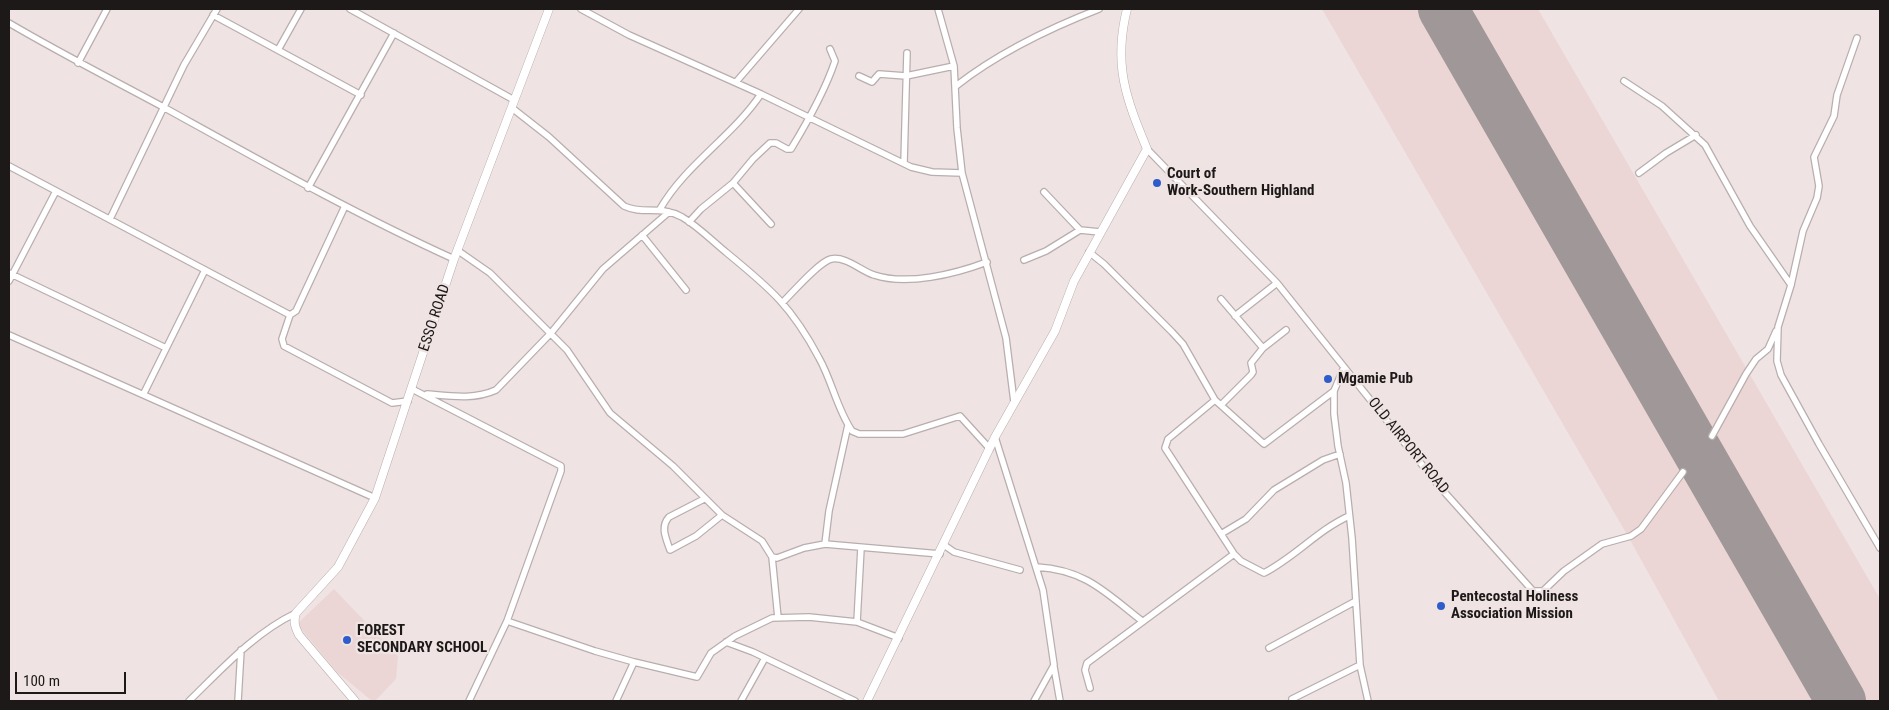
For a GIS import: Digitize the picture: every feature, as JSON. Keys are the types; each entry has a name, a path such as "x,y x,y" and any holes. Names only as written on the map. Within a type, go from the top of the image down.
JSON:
{"street":[{"path":"78,63 107,9"},
{"path":"110,218 184,65 217,9"},
{"path":"278,50 301,9"},
{"path":"350,9 513,104 624,206 636,210 660,209 690,222 762,281 798,320 832,382 852,431 859,434 886,436 915,431 940,421 960,416 990,449"},
{"name":"ESSO ROAD","path":"296,613 338,567 375,498 457,250 549,9"},
{"path":"581,9 629,35 736,82 904,163 932,172 962,173"},
{"path":"736,82 799,9"},
{"path":"938,9 954,66 957,128 962,173 1006,338 1015,404"},
{"path":"956,86 970,75 1016,48 1075,18 1099,9"},
{"name":"OLD AIRPORT ROAD","path":"1127,9 1121,34 1124,81 1128,103 1147,149 1278,283 1439,486 1526,585 1538,593 1543,591 1564,572 1602,544 1630,536 1641,529 1683,472"},
{"path":"213,15 361,95"},
{"path":"9,23 78,63 308,188 454,259"},
{"path":"308,188 394,34"},
{"path":"1712,436 1746,374 1756,360 1768,349 1778,327 1791,285 1803,231 1819,186 1814,157 1834,116 1837,95 1857,38"},
{"path":"690,222 708,203 733,184 753,159 770,143 776,143 787,149 792,149 810,118 835,61 830,49"},
{"path":"904,163 907,53"},
{"path":"859,76 872,82 879,74 906,76 954,66"},
{"path":"1624,81 1662,106 1696,135 1705,146 1750,226 1791,285"},
{"path":"660,209 668,195 686,174 715,143 739,123 761,94"},
{"path":"1639,173 1666,153 1696,135"},
{"path":"866,701 899,638 995,437 1055,331 1074,280 1147,149"},
{"path":"9,166 290,315"},
{"path":"733,184 771,224"},
{"path":"9,281 10,274 56,191"},
{"path":"1044,192 1080,230"},
{"path":"345,206 296,312 290,315 282,338 284,346 392,403 408,401"},
{"path":"422,394 473,397 486,395 496,390 551,333 603,269 670,212"},
{"path":"1024,260 1046,251 1080,230 1100,232"},
{"path":"642,236 686,290"},
{"path":"457,250 490,273 536,321 551,333 579,366 610,413 684,476 704,499 722,515 762,541 772,557 778,618"},
{"path":"1089,252 1104,264 1183,344 1215,400 1264,444 1334,391"},
{"path":"783,302 822,264 832,259 846,262 874,275 890,278 944,276 987,262"},
{"path":"144,393 205,270"},
{"path":"10,274 166,348"},
{"path":"1235,316 1278,283"},
{"path":"1221,299 1263,348"},
{"path":"1778,327 1777,361 1781,375 1880,548"},
{"path":"1221,405 1251,375 1253,372 1251,362 1263,348 1286,330"},
{"path":"9,335 144,393 218,429 375,498"},
{"path":"1344,367 1334,391 1334,414 1346,482 1360,664 1368,701"},
{"path":"412,389 561,466 561,471 507,621 469,701"},
{"path":"1215,400 1168,439 1165,448 1234,554 1264,573 1300,550 1339,520 1349,516"},
{"path":"825,544 829,511 848,425"},
{"path":"995,437 1043,590 1060,701"},
{"path":"1221,534 1246,519 1274,490 1323,460 1340,454"},
{"path":"704,499 669,517 666,521 664,529 670,550 696,536 722,515"},
{"path":"772,557 777,558 804,548 825,544 940,554"},
{"path":"944,545 954,552 1020,570"},
{"path":"857,622 861,548"},
{"path":"1090,688 1085,670 1087,663 1234,554"},
{"path":"1037,567 1069,572 1087,580 1116,598 1142,621"},
{"path":"1269,648 1354,602"},
{"path":"189,701 241,650 270,626 296,613"},
{"path":"296,613 294,626 299,635 354,701"},
{"path":"507,621 594,651 697,677 711,653 726,642 765,620 809,617 857,622 899,638"},
{"path":"726,642 765,658 855,701"},
{"path":"238,701 241,650"},
{"path":"741,701 765,658"},
{"path":"616,701 634,662"},
{"path":"1292,699 1360,664"},
{"path":"1034,701 1054,665"}],"shaded area":[{"path":"1322,9 1538,9 1880,599 1880,701 1719,701 1629,538"},
{"name":"FOREST SECONDARY SCHOOL","path":"334,589 398,656 396,679 375,701 372,701 337,672 297,624"}],"runway":[{"path":"1443,9 1841,701"}],"place":[{"name":"Court of Work-Southern Highland","path":"1157,183"},
{"name":"Mgamie Pub","path":"1328,379"},
{"name":"Pentecostal Holiness Association Mission","path":"1441,606"},
{"name":"FOREST SECONDARY SCHOOL","path":"347,640"}]}
